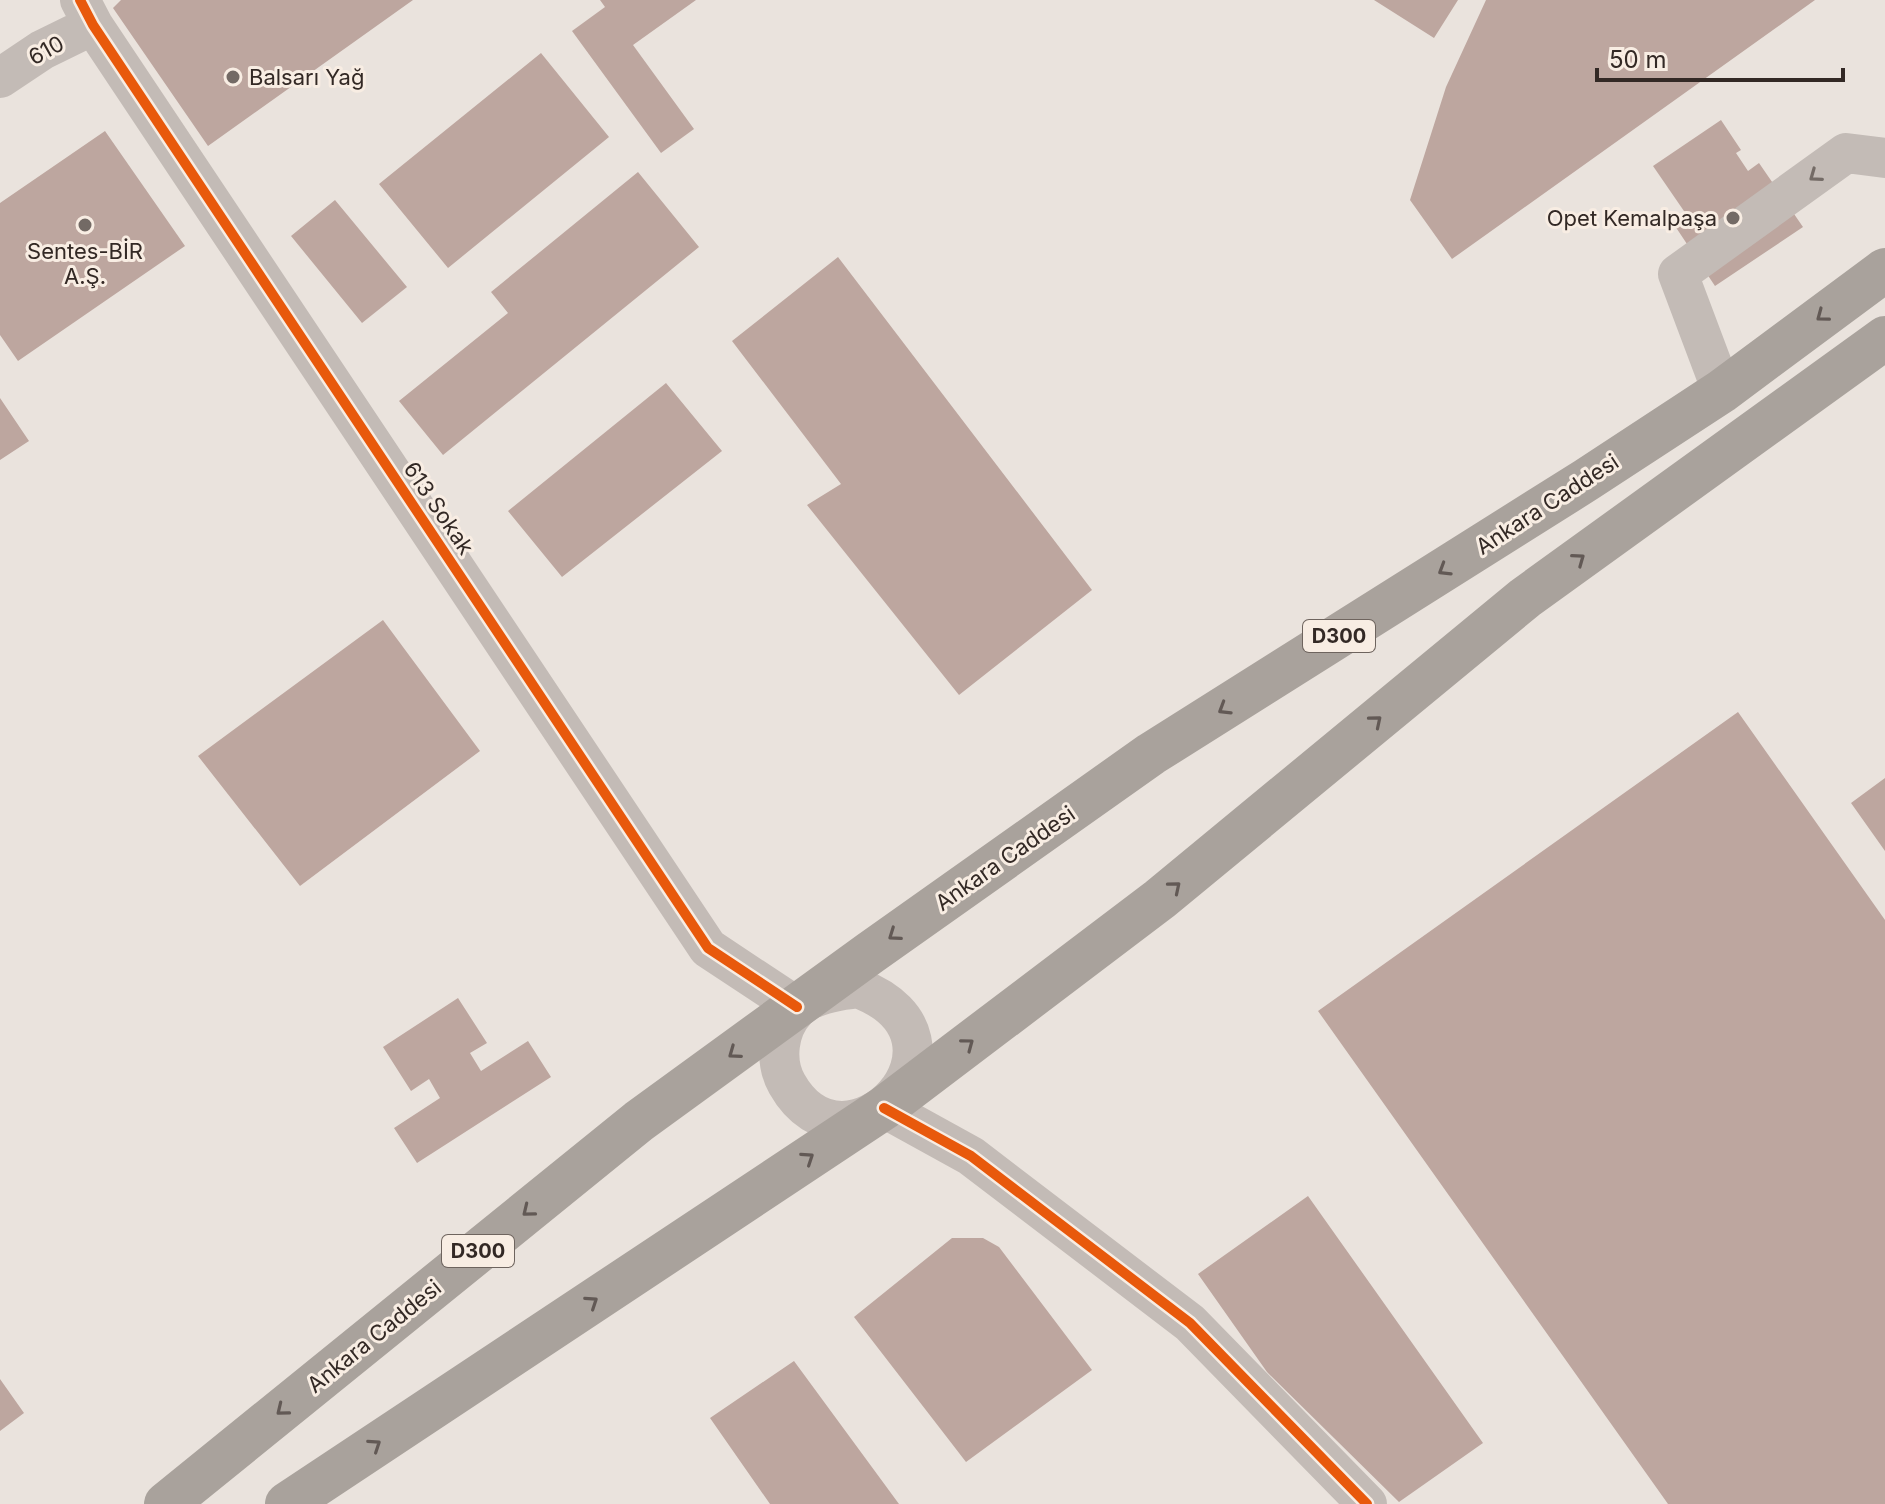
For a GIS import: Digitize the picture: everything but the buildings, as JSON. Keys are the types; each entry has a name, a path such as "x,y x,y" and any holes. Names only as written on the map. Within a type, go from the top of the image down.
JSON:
{"highway":[{"name":"Ankara Caddesi","path":"166,1504 639,1121 870,953 1151,754 1722,391 1885,270"},
{"path":"287,1504 884,1108 1160,899 1525,598 1885,338"}],"street":[{"name":"610","path":"0,78 42,50 87,13"},
{"name":"613 Sokak","path":"87,13 708,948 797,1007"},
{"path":"1722,391 1678,274 1846,153 1885,158"},
{"path":"858,988 879,996 896,1010 908,1029 913,1051 910,1073 884,1108 857,1119 828,1118 810,1110 795,1097 785,1081 779,1062 783,1033 797,1007 839,990 858,988"},
{"path":"884,1108 971,1156 1190,1323 1367,1504"}],"cycle path":[{"path":"80,0 93,25 708,948 797,1007"},
{"path":"884,1108 971,1156 1190,1323 1367,1504"}],"place":[{"name":"Balsarı Yağ","path":"233,77"},
{"name":"Opet Kemalpaşa","path":"1733,218"},
{"name":"Sentes-BİR A.Ş.","path":"85,225"}]}
